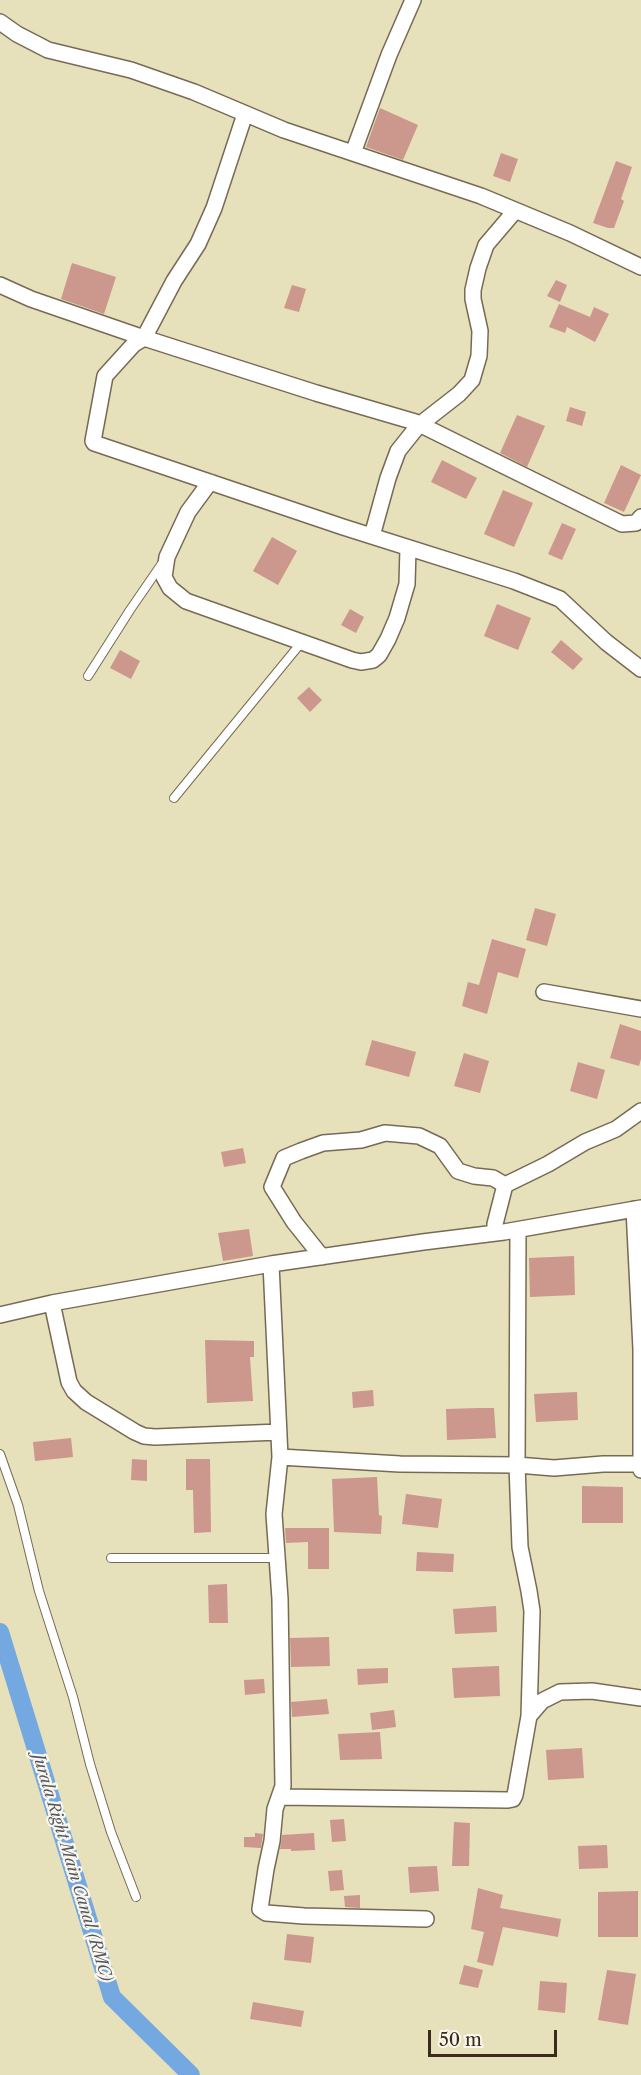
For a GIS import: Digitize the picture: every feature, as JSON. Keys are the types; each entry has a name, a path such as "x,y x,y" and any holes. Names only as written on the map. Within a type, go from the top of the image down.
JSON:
{"street":[{"path":"353,153 389,55 413,0"},
{"path":"0,22 48,50 131,70 194,92 284,130 481,196 570,233 641,267"},
{"path":"245,114 218,198 198,244 174,281 144,338 135,344 105,376 93,441 97,446 514,581 564,601 570,610 641,669"},
{"path":"372,536 394,458 407,438 420,424 459,394 472,380 479,356 480,331 473,299 478,268 486,245 515,211"},
{"path":"0,285 144,338 420,424 622,524 636,523 641,517"},
{"path":"210,482 188,513 167,557 164,577 170,588 186,602 301,643 361,662 373,660 379,655 388,639 403,600 407,584 408,548"},
{"path":"544,992 641,1009"},
{"path":"495,1233 495,1224 505,1185 548,1164 585,1142 616,1129 641,1111"},
{"path":"322,1257 294,1222 272,1187 284,1158 300,1151 323,1143 360,1140 385,1133 419,1136 440,1146 458,1171 493,1178 505,1185"},
{"path":"0,1315 52,1303 271,1264 518,1230 637,1208 641,1349 641,1470"},
{"path":"280,1797 513,1799 529,1716 531,1611 520,1546 517,1465 518,1230"},
{"path":"271,1264 280,1457 275,1497 280,1599 283,1786 275,1809 271,1847 260,1905 263,1912 304,1916 426,1919"},
{"path":"52,1303 69,1382 74,1391 86,1402 135,1432 155,1437 279,1432"},
{"path":"280,1457 400,1464 517,1465 564,1468 603,1464 641,1464"},
{"path":"529,1716 542,1701 560,1692 592,1691 641,1698"}],"lane":[{"path":"88,676 167,557"},
{"path":"174,798 301,643"},
{"path":"0,1454 18,1505 39,1591 73,1697 90,1764 111,1832 136,1897"},
{"path":"111,1558 277,1558"}],"building":[{"path":"380,108 418,125 403,160 366,147"},
{"path":"501,153 518,159 510,182 493,176"},
{"path":"616,161 632,167 621,199 624,201 614,228 608,228 593,223"},
{"path":"72,263 116,277 104,314 61,299"},
{"path":"556,280 567,285 560,302 547,296"},
{"path":"292,285 306,289 299,312 284,308"},
{"path":"559,304 590,317 594,307 609,314 595,342 567,327 565,333 549,327"},
{"path":"570,407 586,412 582,426 566,421"},
{"path":"517,415 545,426 527,467 500,453"},
{"path":"442,460 477,478 466,499 431,482"},
{"path":"621,465 641,475 624,512 604,503"},
{"path":"503,490 533,503 514,547 484,534"},
{"path":"562,523 576,529 562,560 548,554"},
{"path":"272,537 297,551 278,585 253,571"},
{"path":"497,604 531,618 518,650 484,636"},
{"path":"350,609 364,617 356,633 341,625"},
{"path":"561,640 583,659 573,670 551,652"},
{"path":"120,650 140,661 131,679 110,668"},
{"path":"309,687 322,700 310,712 297,698"},
{"path":"535,908 556,914 547,946 526,940"},
{"path":"492,939 526,949 518,978 498,972 487,1014 462,1006 468,982 479,985"},
{"path":"620,1024 641,1031 639,1066 610,1058"},
{"path":"372,1040 416,1052 409,1077 365,1065"},
{"path":"464,1053 489,1061 480,1093 454,1086"},
{"path":"578,1062 605,1070 597,1099 570,1091"},
{"path":"243,1148 246,1163 224,1167 221,1152"},
{"path":"249,1229 253,1256 223,1261 218,1233"},
{"path":"574,1256 575,1295 530,1297 529,1258"},
{"path":"205,1340 254,1341 254,1357 250,1357 253,1401 207,1403"},
{"path":"373,1390 374,1406 353,1408 352,1392"},
{"path":"577,1392 578,1420 536,1422 534,1394"},
{"path":"494,1408 496,1438 447,1440 446,1409"},
{"path":"71,1438 73,1457 35,1461 33,1442"},
{"path":"132,1459 147,1460 147,1481 131,1480"},
{"path":"186,1459 210,1459 211,1532 194,1533 193,1490 186,1490"},
{"path":"377,1477 379,1515 382,1516 381,1534 334,1532 332,1479"},
{"path":"582,1486 623,1487 623,1523 582,1523"},
{"path":"406,1494 442,1499 438,1528 402,1524"},
{"path":"285,1528 329,1528 329,1569 308,1569 308,1542 286,1543"},
{"path":"417,1552 454,1554 453,1572 416,1571"},
{"path":"227,1584 228,1623 209,1623 208,1585"},
{"path":"496,1606 497,1632 455,1634 453,1609"},
{"path":"329,1637 330,1666 291,1667 290,1638"},
{"path":"499,1666 500,1696 454,1698 452,1668"},
{"path":"388,1668 388,1683 358,1685 357,1669"},
{"path":"264,1679 265,1693 245,1695 244,1680"},
{"path":"327,1699 329,1714 292,1717 291,1702"},
{"path":"394,1710 396,1727 372,1730 370,1713"},
{"path":"380,1732 382,1759 340,1760 338,1734"},
{"path":"582,1748 584,1778 548,1780 546,1750"},
{"path":"344,1819 346,1841 332,1842 330,1820"},
{"path":"454,1822 470,1823 469,1866 452,1866"},
{"path":"255,1833 263,1834 261,1848 244,1847 244,1837 255,1837"},
{"path":"314,1833 315,1850 280,1849 282,1835"},
{"path":"607,1845 608,1868 579,1869 578,1846"},
{"path":"437,1866 439,1891 410,1893 408,1867"},
{"path":"342,1870 344,1890 330,1891 328,1871"},
{"path":"478,1888 503,1895 500,1908 561,1919 558,1937 503,1927 493,1966 477,1962 484,1932 471,1929"},
{"path":"638,1891 638,1937 598,1937 598,1892"},
{"path":"360,1895 360,1908 345,1907 344,1896"},
{"path":"287,1934 314,1937 311,1963 284,1960"},
{"path":"464,1965 483,1970 478,1988 459,1984"},
{"path":"607,1970 636,1974 628,2025 598,2020"},
{"path":"540,1981 567,1983 565,2013 538,2010"},
{"path":"253,2002 304,2011 301,2027 250,2019"}],"waterway":[{"name":"Jurala Right Main Canal (RMC)","path":"0,1632 112,1997 191,2075"}]}
